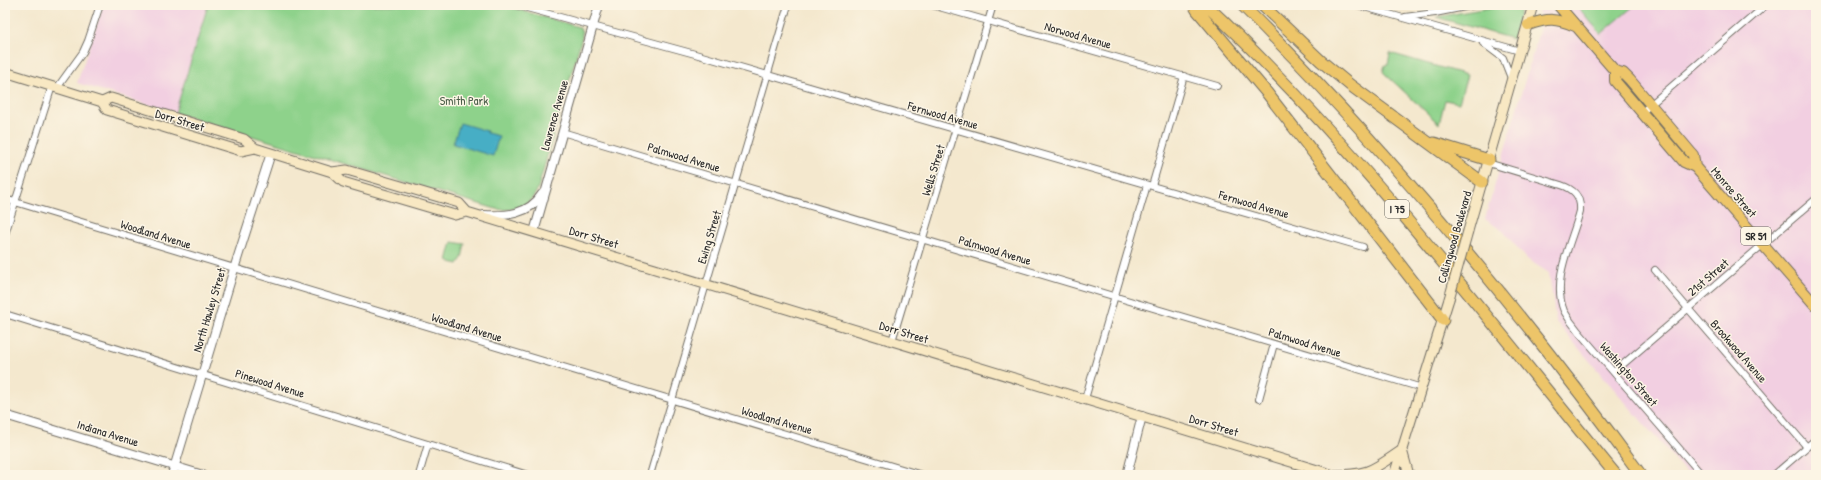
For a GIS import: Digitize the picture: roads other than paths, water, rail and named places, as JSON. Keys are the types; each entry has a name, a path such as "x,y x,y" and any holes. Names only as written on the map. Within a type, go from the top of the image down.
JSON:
{"highway":[{"path":"1194,5 1267,93 1443,320"},
{"name":"I 75","path":"1206,5 1280,79 1351,156 1481,307 1616,475"},
{"name":"I 75","path":"1242,5 1294,56 1365,133 1445,226 1537,336 1641,475"},
{"path":"1262,5 1321,61 1350,85 1482,182"},
{"path":"1427,141 1489,161"},
{"path":"1591,407 1649,475"},
{"path":"1574,424 1606,475"}],"main road":[{"name":"Collingwood Boulevard","path":"1394,475 1443,320 1533,5"},
{"name":"Monroe Street","path":"1558,5 1615,71 1623,73 1693,154 1695,167"},
{"path":"1528,25 1548,19 1555,19 1576,26"},
{"name":"Monroe Street","path":"1615,71 1615,81 1684,162 1695,167 1816,306"},
{"name":"Dorr Street","path":"5,72 102,102 111,98 244,139 255,148 332,172 343,182 455,215 467,212 479,215 1333,475 1354,475 1370,471 1402,450"},
{"path":"1402,450 1409,475"}],"street":[{"path":"5,234 54,87 83,52 100,5"},
{"name":"Fernwood Avenue","path":"516,5 1363,247"},
{"name":"Lawrence Avenue","path":"534,232 599,5"},
{"name":"Ewing Street","path":"650,475 788,5"},
{"name":"Norwood Avenue","path":"932,5 1217,86"},
{"name":"Wells Street","path":"892,341 993,5"},
{"path":"1357,5 1520,51"},
{"path":"1403,18 1475,5"},
{"path":"1642,112 1766,5"},
{"path":"1479,39 1503,58 1509,69 1512,81"},
{"path":"1085,399 1115,297 1184,76"},
{"name":"Palmwood Avenue","path":"562,132 1422,388"},
{"name":"North Hawley Street","path":"172,475 234,269 271,153"},
{"name":"Washington Street","path":"1489,161 1561,184 1571,189 1578,195 1580,211 1561,277 1560,294 1565,312 1578,331 1702,475"},
{"path":"479,215 498,216 518,213 536,202 546,186"},
{"name":"Woodland Avenue","path":"5,199 922,475"},
{"name":"21st Street","path":"1614,372 1816,199"},
{"name":"Brookwood Avenue","path":"1655,270 1807,447"},
{"name":"Pinewood Avenue","path":"5,314 528,475"},
{"path":"1259,399 1274,344"},
{"name":"Indiana Avenue","path":"5,415 203,475"},
{"path":"1127,475 1142,416"},
{"path":"1774,475 1816,439"},
{"path":"419,475 428,444"}],"water":[{"path":"460,123 499,136 493,156 453,144"}],"park label":[{"name":"Smith Park","path":"464,100"}]}
